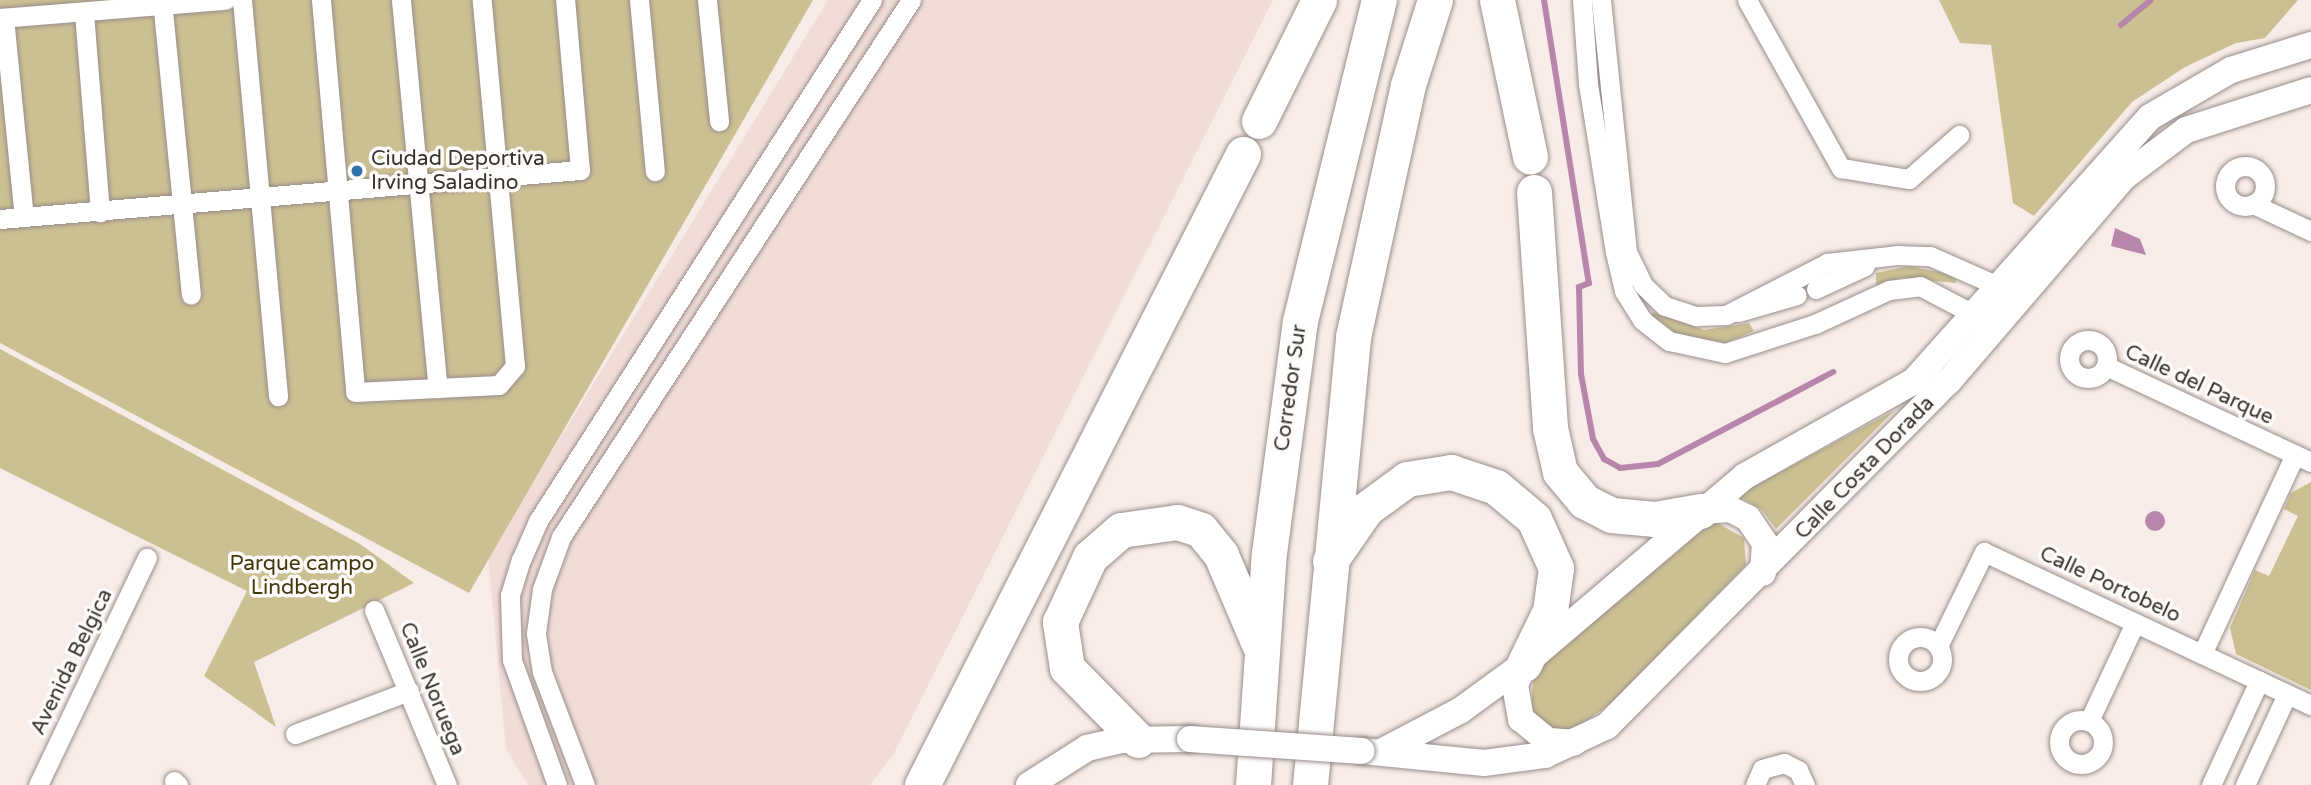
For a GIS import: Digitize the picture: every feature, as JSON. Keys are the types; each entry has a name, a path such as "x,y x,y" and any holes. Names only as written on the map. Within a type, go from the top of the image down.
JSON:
{"highway":[{"path":"1259,121 1319,0"},
{"name":"Corredor Sur","path":"1253,785 1261,649 1300,321 1379,0"},
{"path":"1310,785 1326,566 1353,337 1408,85 1434,0"},
{"path":"1497,0 1530,157"},
{"path":"922,785 1243,154"},
{"path":"1534,192 1550,428 1560,472 1584,501 1611,515 1655,519 1700,511"},
{"path":"1326,566 1366,509 1394,485 1433,472 1489,483 1534,519 1556,568 1550,611 1524,664"},
{"path":"1138,740 1067,668 1060,622 1090,557 1121,530 1177,522 1200,530 1221,555 1261,649"}],"main road":[{"name":"Calle Costa Dorada","path":"1371,752 1461,710 1524,664 1700,511 1745,476 1914,381 2150,117 2231,70 2311,45"},
{"name":"Calle Costa Dorada","path":"1371,752 1484,763 1545,755 1582,740 1626,711 1763,573 2001,325 2125,176 2186,130 2311,90"},
{"path":"1700,511 1730,509 1748,518 1765,543 1763,573"},
{"path":"1524,664 1514,697 1528,729 1559,744 1582,740"},
{"path":"1029,785 1087,748 1138,740 1190,739 1371,752"}],"street":[{"path":"23,217 2,18 225,0"},
{"path":"242,0 278,396"},
{"path":"321,0 355,392 499,385 515,366 482,0"},
{"path":"401,0 438,388"},
{"path":"0,219 182,207 580,170 565,0"},
{"path":"639,0 655,171"},
{"path":"707,0 719,121"},
{"path":"557,785 512,660 510,596 521,560 538,521 872,0"},
{"path":"586,785 542,672 536,633 541,589 561,537 911,0"},
{"path":"1582,0 1588,84 1615,252 1624,291 1642,320 1677,344 1725,353 1815,324 1889,290 1920,286 1975,315"},
{"path":"1601,0 1627,252 1643,285 1665,306 1696,316 1726,315 1797,295"},
{"path":"1747,0 1841,168 1909,178 1959,135"},
{"path":"162,3 191,295"},
{"path":"84,13 100,212"},
{"path":"844,44 872,63"},
{"path":"2253,204 2311,231"},
{"path":"1726,315 1809,270 1872,262 1930,256 1998,286"},
{"path":"1816,289 1872,262"},
{"name":"Calle del Parque","path":"2106,366 2303,459"},
{"path":"2202,654 2303,459"},
{"name":"Calle Portobelo","path":"1938,646 1984,552 2311,705"},
{"name":"Avenida Belgica","path":"38,785 147,558"},
{"name":"Calle Noruega","path":"374,610 447,785"},
{"path":"2089,721 2135,623"},
{"path":"2211,785 2259,681"},
{"path":"295,734 409,691"},
{"path":"2245,785 2287,694"},
{"path":"1755,785 1762,769 1784,763 1798,770 1805,785"}],"shaded area":[{"path":"828,0 1273,0 894,753 870,785 528,785 506,749 488,556"},
{"path":"2115,228 2140,239 2146,255 2111,246"},
{"path":"2151,511 2159,511 2165,521 2159,531 2151,531 2145,525 2145,517"}],"green space":[{"name":"Ciudad Deportiva Irving Saladino","path":"0,0 813,0 469,593 0,343"},
{"path":"1939,0 2298,0 2265,38 2236,43 2185,67 2132,102 2034,216 2013,203 1991,45 1960,43"},
{"path":"1908,266 1955,275 1956,283 1902,278 1876,286 1876,273"},
{"path":"1653,312 1704,330 1749,323 1754,331 1718,346 1679,339 1651,317"},
{"name":"Parque campo Lindbergh","path":"0,349 360,544 414,583 254,662 276,727 204,676 247,591 0,468"},
{"path":"1895,410 1776,529 1762,510 1738,495"},
{"path":"2311,482 2311,690 2236,654 2230,628 2255,570 2269,576 2298,516 2284,509 2291,493"},
{"path":"1714,521 1744,538 1746,565 1611,703 1578,727 1560,732 1543,724 1531,708 1534,671"}],"waterway":[{"path":"1544,0 1589,283 1579,287 1581,374 1593,439 1604,459 1620,468 1658,464 1833,372"},
{"path":"2121,25 2151,0"}],"place":[{"name":"Ciudad Deportiva Irving Saladino","path":"357,171"}]}
